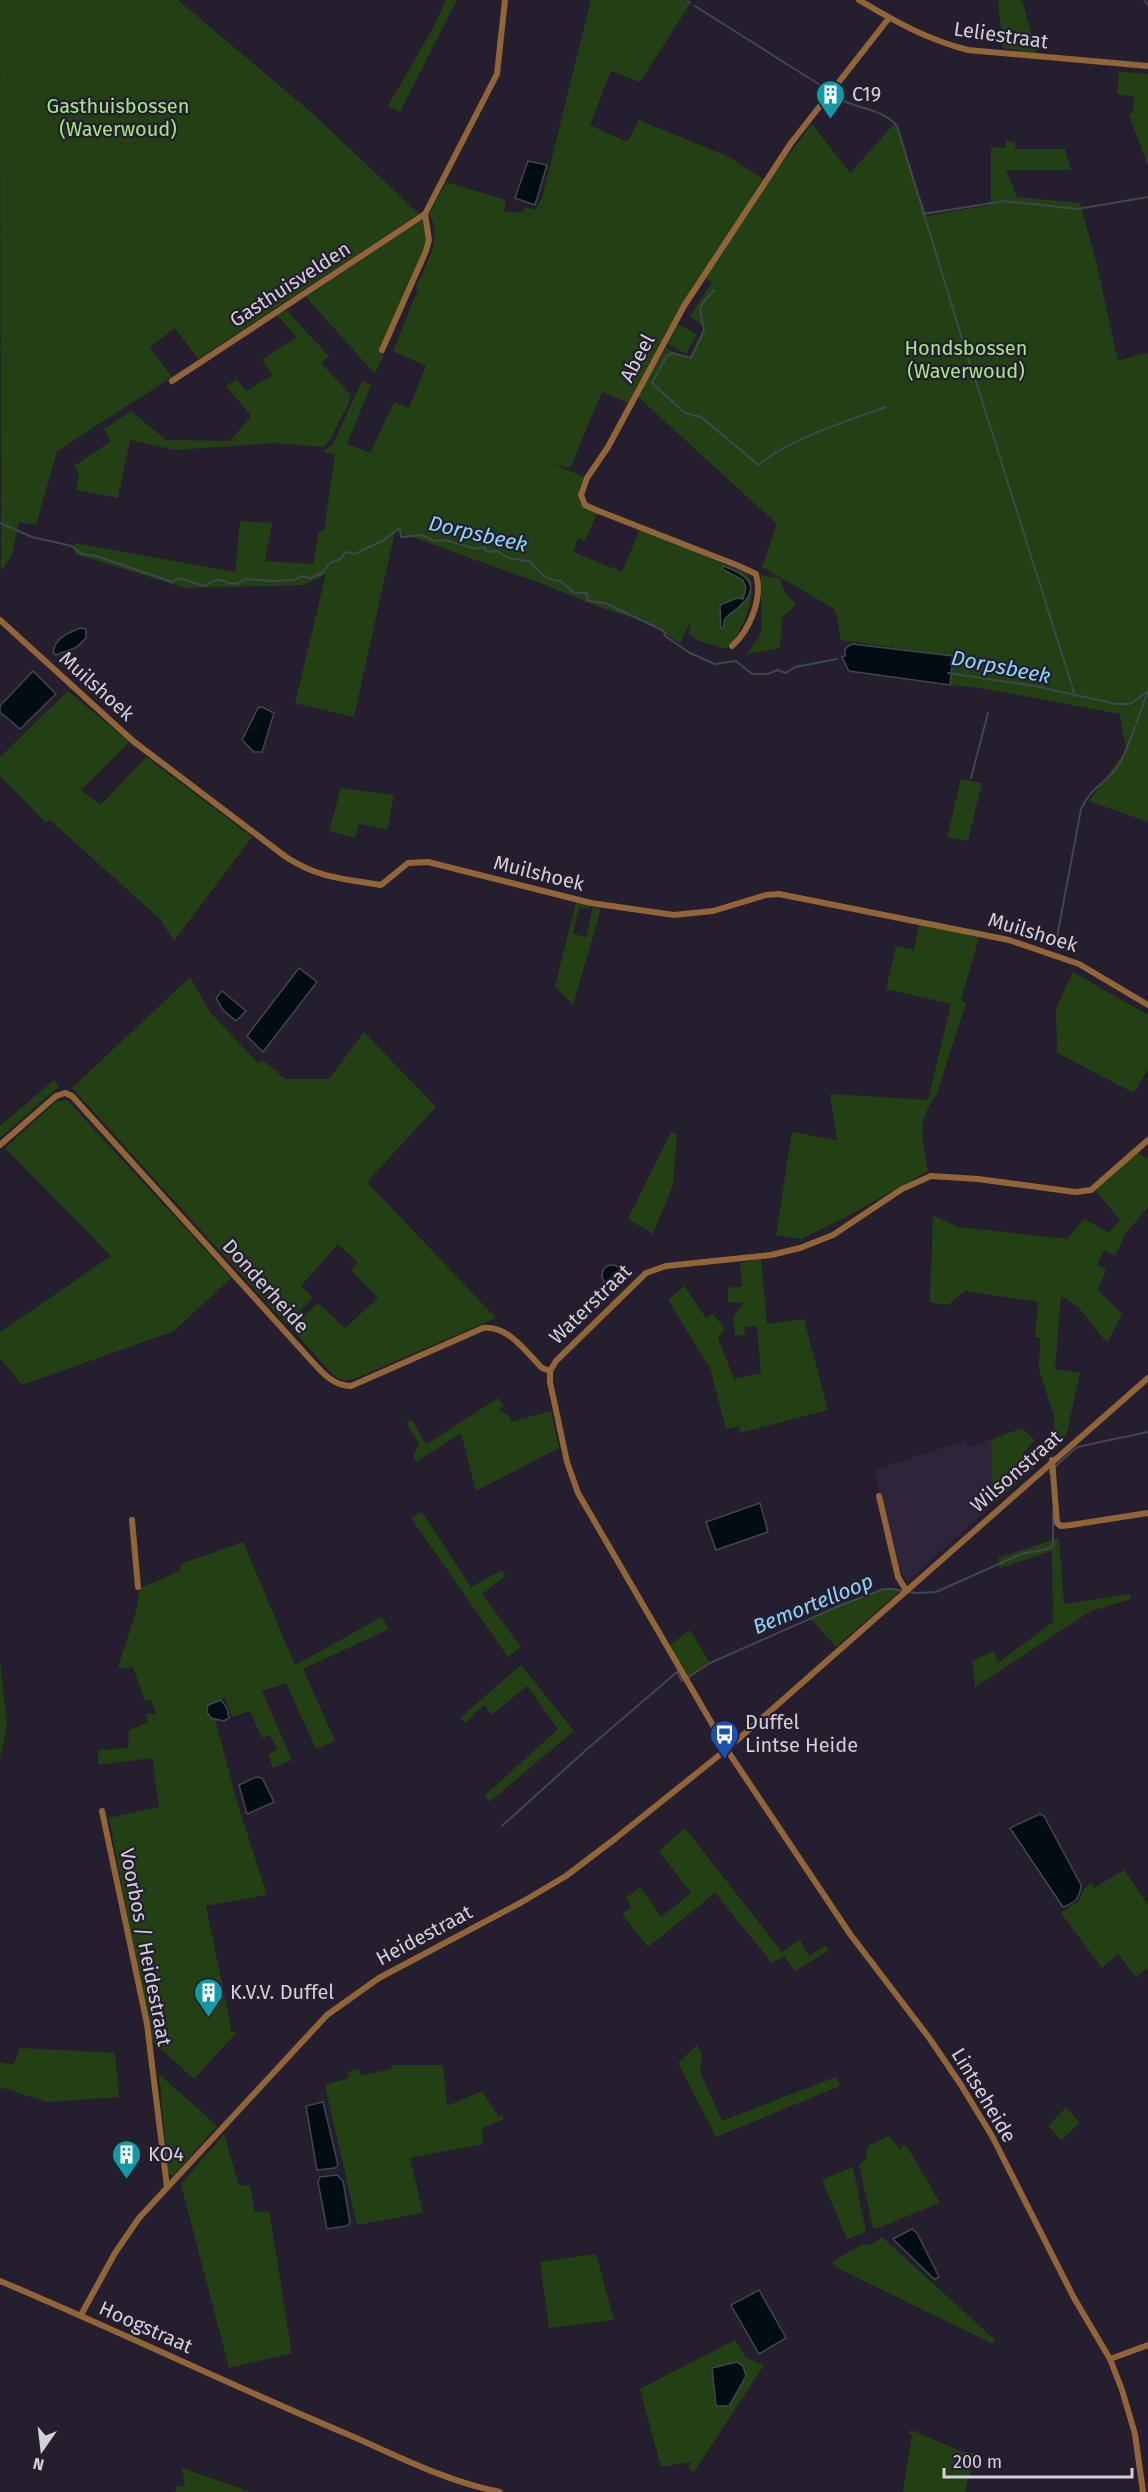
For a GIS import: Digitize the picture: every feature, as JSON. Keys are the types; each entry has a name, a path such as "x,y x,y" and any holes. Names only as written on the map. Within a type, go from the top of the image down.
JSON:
{"street":[{"name":"Gasthuisvelden","path":"172,381 425,214 497,74 505,0"},
{"name":"Leliestraat","path":"859,0 889,18 943,44 968,50 1148,66"},
{"name":"Abeel","path":"732,646 738,641 753,614 758,588 756,574 585,505 581,495 583,486 608,447 684,306 735,228 791,143 889,18"},
{"path":"382,350 426,251 429,240 425,214"},
{"name":"Muilshoek","path":"0,620 133,741 286,857 305,869 324,876 381,885 408,863 428,862 591,903 674,915 713,911 760,897 780,894 1010,940 1079,963 1148,1005"},
{"name":"Donderheide","path":"0,1145 56,1096 65,1093 72,1096 309,1358 327,1377 338,1384 351,1386 483,1328 493,1327 504,1332 543,1368 550,1371"},
{"name":"Waterstraat","path":"727,1749 573,1483 562,1445 550,1382 550,1371 556,1361 646,1273 655,1269 771,1255 800,1248 834,1235 902,1189 931,1176 978,1179 1075,1192 1091,1190 1148,1140"},
{"name":"Wilsonstraat","path":"727,1749 1052,1460 1148,1378"},
{"path":"1052,1460 1056,1523 1061,1526 1148,1513"},
{"path":"879,1496 898,1577 906,1590"},
{"path":"132,1520 138,1587"},
{"name":"Heidestraat","path":"81,2315 115,2253 139,2218 327,2015 379,1978 566,1876 727,1749"},
{"name":"Lintseheide","path":"727,1749 850,1934 930,2039 978,2111 1074,2298 1110,2359 1125,2397 1135,2434 1143,2492"},
{"name":"Voorbos / Heidestraat","path":"102,1811 147,2024 167,2187"},
{"name":"Hoogstraat","path":"0,2281 81,2315 276,2407 430,2472 478,2490 500,2492"},
{"path":"1110,2359 1148,2345"}],"shaded area":[{"path":"528,161 547,165 535,205 515,198"},
{"path":"723,566 742,575 750,585 750,590 742,604 725,619 723,629 721,628 720,605 737,598 743,599 746,588 743,580 722,569"},
{"path":"80,628 86,629 86,638 77,647 56,655 53,652 60,639"},
{"path":"852,644 953,656 950,685 849,671 842,657 845,656 845,649"},
{"path":"33,671 56,694 20,729 0,712 0,706"},
{"path":"262,707 274,713 262,752 254,752 242,740 258,708"},
{"path":"299,968 317,982 263,1052 247,1036"},
{"path":"222,991 246,1011 236,1021 223,1010 216,998"},
{"path":"612,1265 619,1268 622,1275 619,1282 612,1285 605,1282 602,1275 605,1268"},
{"path":"966,1440 968,1447 991,1440 993,1504 907,1582 898,1566 874,1470"},
{"path":"760,1503 768,1532 716,1550 706,1522"},
{"path":"221,1700 227,1708 229,1718 224,1721 211,1718 207,1712 208,1705"},
{"path":"256,1777 262,1778 274,1802 247,1814 239,1785"},
{"path":"1040,1814 1044,1816 1081,1885 1076,1899 1063,1907 1010,1828"},
{"path":"323,2102 338,2165 335,2168 317,2170 306,2106"},
{"path":"337,2175 343,2181 350,2223 346,2226 327,2229 318,2182 320,2177"},
{"path":"912,2229 917,2233 939,2277 934,2279 893,2239"},
{"path":"759,2290 786,2338 759,2354 731,2305"},
{"path":"737,2362 743,2366 746,2376 729,2406 716,2406 712,2368"}],"green space":[{"name":"Gasthuisbossen (Waverwoud)","path":"0,0 178,0 312,113 419,214 198,359 175,328 150,347 172,377 57,451 36,525 19,522 12,555 1,571"},
{"path":"446,0 457,0 400,112 388,106 433,28"},
{"name":"Hondsbossen (Waverwoud)","path":"591,0 685,0 690,4 640,82 611,71 590,125 627,142 639,120 729,157 767,182 812,124 850,173 895,123 927,216 991,205 991,147 1005,148 1006,141 1015,142 1015,149 1065,149 1071,170 1006,170 1017,197 1080,203 1096,261 1118,361 1148,352 1148,822 1089,801 1126,750 1120,714 981,688 950,685 953,656 841,640 833,608 762,567 777,524 637,396 666,348 689,359 704,327 690,316 712,282 701,276 672,321 628,403 602,392 570,468 553,464 584,477 579,490 579,500 584,507 597,513 585,541 578,538 573,552 622,572 640,529 746,573 752,582 751,600 742,626 726,649 699,641 689,634 691,620 680,643 645,621 607,610 540,583 395,531 354,717 295,703 326,574 304,585 186,588 75,554 75,543 235,572 240,521 272,523 265,561 313,564 319,531 324,531 335,454 323,452 333,444 362,381 371,385 347,444 370,453 394,402 409,408 426,366 393,351 418,290 416,288 434,242 435,232 429,215 446,182 506,200 504,211 522,213 525,207 535,210 542,198"},
{"path":"998,0 1022,0 1037,53 1003,48"},
{"path":"1119,72 1148,74 1148,166 1129,115 1133,111 1134,97 1117,94"},
{"path":"423,219 430,235 416,266 408,297 375,374 306,297"},
{"path":"287,311 329,356 321,363 350,394 351,398 330,440 324,447 274,443 175,450 130,440 118,498 76,490 79,474 74,466 111,441 104,429 131,411 166,440 230,441 251,416 226,386 236,379 246,391 273,375 262,360 297,337 276,314"},
{"path":"678,324 697,334 686,354 668,344"},
{"path":"761,575 780,579 785,592 796,605 782,617 780,648 747,654 761,633"},
{"path":"68,691 129,742 81,790 101,805 146,757 252,837 174,941 160,919 50,820 46,823 0,776 0,757"},
{"path":"961,779 982,783 968,841 947,837"},
{"path":"341,788 394,795 387,830 359,824 355,838 329,831"},
{"path":"576,902 590,905 588,909 579,907 573,933 586,938 593,907 601,909 573,1005 555,986"},
{"path":"919,924 979,937 961,1000 966,1003 936,1096 923,1123 923,1141 928,1171 801,1239 776,1235 792,1132 837,1140 830,1094 928,1100 951,1004 886,989 896,946 914,950"},
{"path":"1073,972 1148,1015 1148,1069 1134,1093 1057,1053 1056,1008"},
{"path":"190,977 210,1012 258,1063 263,1060 285,1079 329,1079 364,1032 436,1107 367,1182 496,1318 354,1379 344,1380 335,1377 291,1328 318,1303 345,1328 378,1298 351,1270 358,1263 338,1244 301,1286 313,1298 286,1324 72,1088"},
{"path":"54,1080 59,1086 0,1138 0,1126"},
{"path":"67,1100 231,1278 174,1331 22,1385 0,1358 0,1332 111,1256 5,1148 56,1102"},
{"path":"671,1132 677,1134 673,1185 653,1234 628,1219"},
{"path":"1137,1153 1148,1159 1148,1207 1126,1233 1115,1256 1104,1250 1097,1265 1106,1270 1098,1290 1122,1314 1107,1343 1079,1308 1061,1296 1055,1369 1080,1373 1066,1436 1054,1434 1054,1416 1039,1369 1040,1338 1035,1337 1038,1302 965,1291 948,1305 930,1302 933,1216 958,1227 1067,1239 1084,1219 1109,1233 1120,1220 1095,1190"},
{"path":"761,1259 767,1324 804,1319 828,1410 740,1433 739,1426 726,1429 710,1368 668,1300 684,1286 706,1318 713,1314 725,1329 718,1338 734,1379 761,1373 757,1326 744,1327 745,1336 735,1335 733,1318 743,1303 728,1302 728,1288 742,1286 740,1263"},
{"path":"498,1398 504,1406 498,1409 509,1416 511,1422 551,1411 559,1448 476,1491 461,1433 416,1462 413,1456 419,1444 406,1423 412,1420 426,1445"},
{"path":"1022,1428 1035,1440 1023,1453 1036,1466 993,1504 991,1440"},
{"path":"422,1512 471,1587 502,1570 506,1576 482,1594 521,1647 508,1657 411,1518"},
{"path":"1059,1538 1064,1604 1130,1594 1131,1599 1091,1611 975,1687 972,1661 994,1651 998,1663 1053,1622 1052,1551 1000,1568 998,1558"},
{"path":"243,1542 295,1665 382,1617 389,1629 303,1669 335,1741 316,1749 286,1683 262,1691 292,1760 273,1768 268,1754 277,1750 270,1735 262,1738 250,1711 232,1717 225,1697 208,1705 208,1715 218,1721 216,1723 237,1802 267,1895 206,1906 232,2032 237,2032 194,2079 151,2040 109,1818 159,1807 152,1758 98,1765 98,1750 128,1748 129,1730 148,1722 146,1714 156,1714 151,1700 145,1701 133,1667 123,1669 118,1667 135,1615 140,1588 180,1571 181,1564"},
{"path":"884,1589 901,1590 836,1647 810,1618"},
{"path":"690,1630 710,1663 687,1678 670,1645"},
{"path":"0,1661 7,1725 0,1759"},
{"path":"521,1665 574,1731 489,1802 485,1795 558,1729 527,1686 492,1715 484,1705 465,1723 460,1718"},
{"path":"685,1828 782,1952 800,1940 809,1956 825,1946 829,1950 795,1971 784,1956 772,1963 715,1893 648,1947 622,1914 631,1907 626,1898 640,1887 661,1917 691,1893 659,1851"},
{"path":"1124,1870 1148,1905 1148,1967 1136,1977 1118,1954 1102,1968 1061,1913 1079,1901 1083,1890 1091,1883 1094,1888"},
{"path":"697,2045 702,2054 700,2072 722,2121 836,2077 840,2086 716,2137 678,2063"},
{"path":"20,2048 115,2053 119,2097 47,2102 0,2087 0,2062 13,2065"},
{"path":"392,2065 443,2065 447,2106 482,2091 498,2116 501,2115 504,2119 482,2128 483,2144 410,2158 423,2213 357,2225 325,2085 349,2078 348,2072 359,2069 360,2076 391,2069"},
{"path":"159,2074 217,2126 173,2176 168,2173"},
{"path":"1066,2107 1080,2123 1061,2140 1048,2126"},
{"path":"224,2134 239,2186 250,2185 255,2212 269,2211 292,2353 229,2368 181,2184"},
{"path":"889,2136 900,2149 906,2145 940,2203 873,2228 859,2165 866,2159 868,2146"},
{"path":"853,2167 866,2232 847,2239 822,2180"},
{"path":"882,2237 995,2340 993,2344 837,2268 832,2262 863,2244 871,2245"},
{"path":"596,2254 614,2320 549,2328 540,2262"},
{"path":"735,2340 746,2358 764,2365 694,2472 688,2468 691,2462 661,2467 640,2389"},
{"path":"911,2430 963,2452 975,2453 965,2492 903,2492 912,2435 908,2433"},
{"path":"182,2468 251,2492 174,2492 178,2486 185,2486"}],"waterway":[{"path":"687,0 690,3"},
{"path":"1144,0 1148,5"},
{"path":"695,6 828,90"},
{"path":"832,94 848,103 883,115 897,126 971,368"},
{"path":"923,214 1005,201 1077,209 1148,197"},
{"path":"714,290 701,306 704,331 691,358 672,353 667,356 652,383 685,413 701,417 756,463 759,465 785,447 802,439 886,407"},
{"path":"973,372 1071,683"},
{"name":"Dorpsbeek","path":"0,523 32,537 72,546 81,554 96,556 172,582 179,578 204,586 217,580 235,584 247,579 272,581 294,580 302,576 310,578 322,573 330,563 340,559 346,552 355,554 382,541 400,528 401,537 421,535 435,541 445,540 477,549 485,547 486,552 497,551 509,558 531,562 547,578 560,581 575,593 587,593 588,601 605,603 664,631 665,636 690,653 715,664 736,661 752,674 768,674 777,670 786,673 795,667 837,659"},
{"name":"Dorpsbeek","path":"948,673 1035,686 1116,704 1130,704 1148,691"},
{"name":"Dorpsbeek","path":"1072,686 1075,696"},
{"path":"1137,722 1147,693"},
{"path":"971,778 988,713"},
{"path":"1057,937 1081,809 1092,792 1118,765 1135,727"},
{"name":"Bemortelloop","path":"1051,1474 1049,1472 1077,1447 1148,1432"},
{"name":"Bemortelloop","path":"687,1678 710,1663 841,1605 884,1589 916,1593 936,1592 1021,1554 1050,1548 1053,1546 1053,1510"},
{"name":"Bemortelloop","path":"502,1826 677,1672 682,1681"}],"place":[{"name":"C19","path":"831,120"},
{"name":"Duffel Lintse Heide","path":"724,1760"},
{"name":"K.V.V. Duffel","path":"209,2018"},
{"name":"KO4","path":"127,2180"}]}
